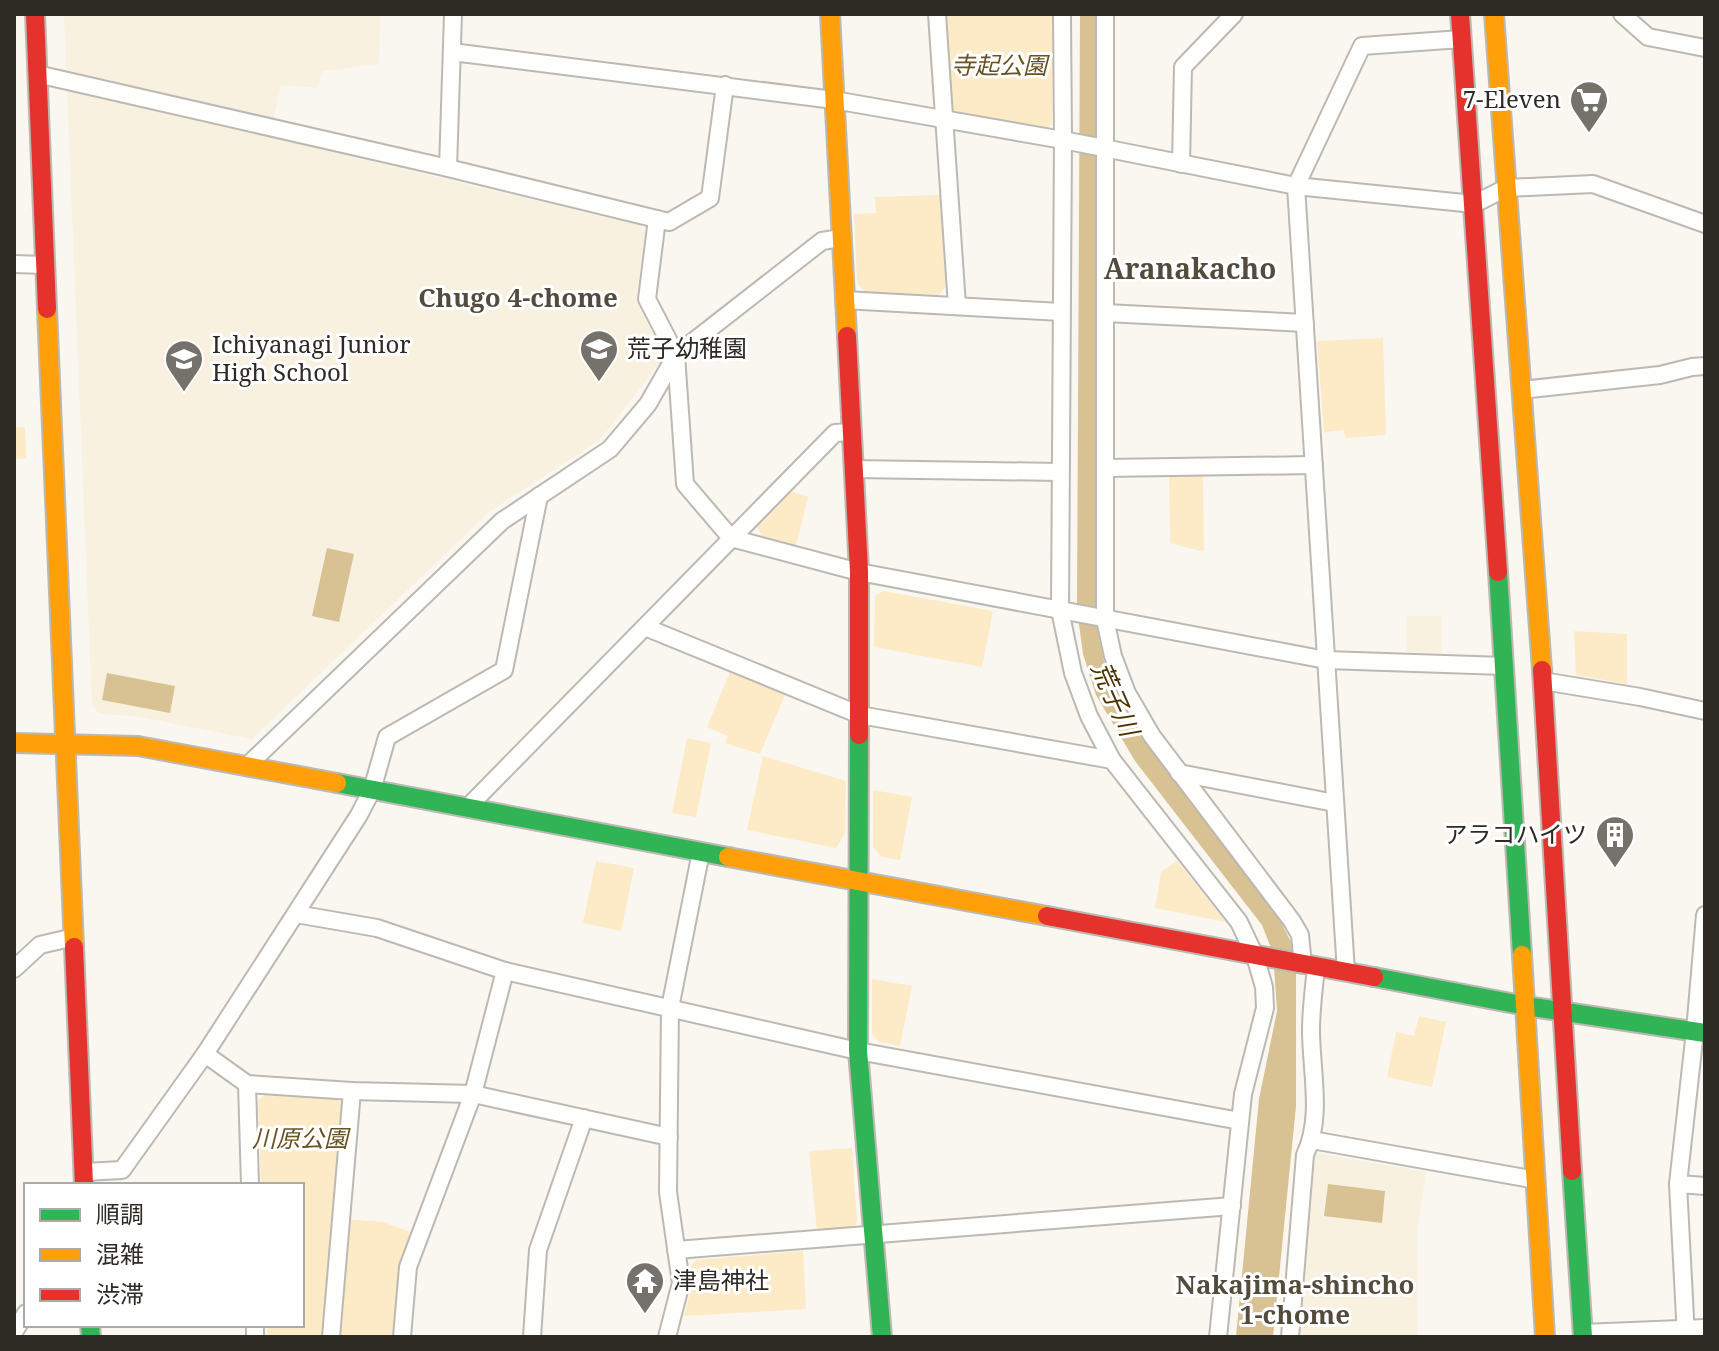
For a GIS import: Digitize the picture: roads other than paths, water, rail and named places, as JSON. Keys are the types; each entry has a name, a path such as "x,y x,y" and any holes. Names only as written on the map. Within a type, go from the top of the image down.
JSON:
{"street":[{"path":"35,14 84,1178 122,1170 205,1054 359,815 372,790 387,737 504,670 539,496"},
{"path":"448,168 453,14"},
{"path":"830,14 859,572 858,1051 882,1337"},
{"path":"937,14 957,306"},
{"path":"1062,14 1068,142 1061,312 1060,472 1065,611 1073,673 1089,716 1112,760 1239,922 1261,957 1265,1008 1243,1094 1218,1337"},
{"path":"1105,14 1102,618 1127,693 1152,736 1292,921 1310,966 1315,1105 1312,1140 1305,1155 1290,1337"},
{"path":"1181,164 1183,67 1234,14"},
{"path":"1460,14 1545,1337"},
{"path":"1494,14 1543,681 1582,1335 1686,1333 1705,1328"},
{"path":"1622,14 1648,37 1705,48"},
{"path":"1346,972 1296,186 1362,46 1462,39"},
{"path":"452,52 834,100 1296,186 1474,204 1506,188 1593,184 1705,224"},
{"path":"37,74 669,222 710,198 725,85"},
{"path":"657,219 647,299 676,355 685,484 731,538 859,572 1326,660 1504,666"},
{"path":"247,766 502,521 610,449 648,404 676,355 822,241 841,238"},
{"path":"14,264 44,265"},
{"path":"844,300 1061,312"},
{"path":"1105,313 1305,323"},
{"path":"1521,390 1660,375 1705,366"},
{"path":"467,808 835,433 851,432"},
{"path":"1105,468 1314,465"},
{"path":"854,469 1060,472"},
{"path":"645,627 860,715 1112,760"},
{"path":"1543,681 1705,711"},
{"path":"14,743 138,746 1526,1006 1700,1032"},
{"path":"1179,773 1335,803"},
{"path":"667,1337 681,1283 668,1192 670,1008 701,852"},
{"path":"296,914 377,928 505,971 858,1051 1240,1121"},
{"path":"1686,1333 1678,1184 1700,1032 1705,915"},
{"path":"14,969 40,945 74,937"},
{"path":"402,1337 408,1267 473,1094 505,971"},
{"path":"205,1054 247,1084 473,1094 669,1137"},
{"path":"247,1084 250,1183"},
{"path":"331,1337 352,1091"},
{"path":"532,1337 538,1250 584,1118"},
{"path":"1312,1140 1536,1180"},
{"path":"1678,1184 1705,1186"},
{"path":"676,1250 1232,1206"}],"water":[{"name":"荒子川","path":"1080,14 1095,14 1095,616 1107,676 1129,721 1281,922 1296,952 1296,1106 1273,1337 1236,1337 1259,1099 1277,1011 1273,953 1262,925 1135,761 1096,695 1083,654 1077,610"},
{"path":"327,548 354,554 339,622 312,616"},
{"path":"107,673 175,686 170,713 102,700"},
{"path":"1328,1184 1385,1191 1382,1223 1324,1216"}],"place":[{"name":"7-Eleven","path":"1589,134"},
{"name":"荒子幼稚園","path":"599,383"},
{"name":"Ichiyanagi Junior High School","path":"184,393"},
{"name":"アラコハイツ","path":"1615,869"},
{"name":"津島神社","path":"645,1315"}],"district":[{"name":"Aranakacho","path":"1190,269"},
{"name":"Chugo 4-chome","path":"518,298"},
{"name":"Nakajima-shincho 1-chome","path":"1295,1300"}],"park label":[{"name":"寺起公園","path":"999,66"},
{"name":"川原公園","path":"300,1139"}]}
